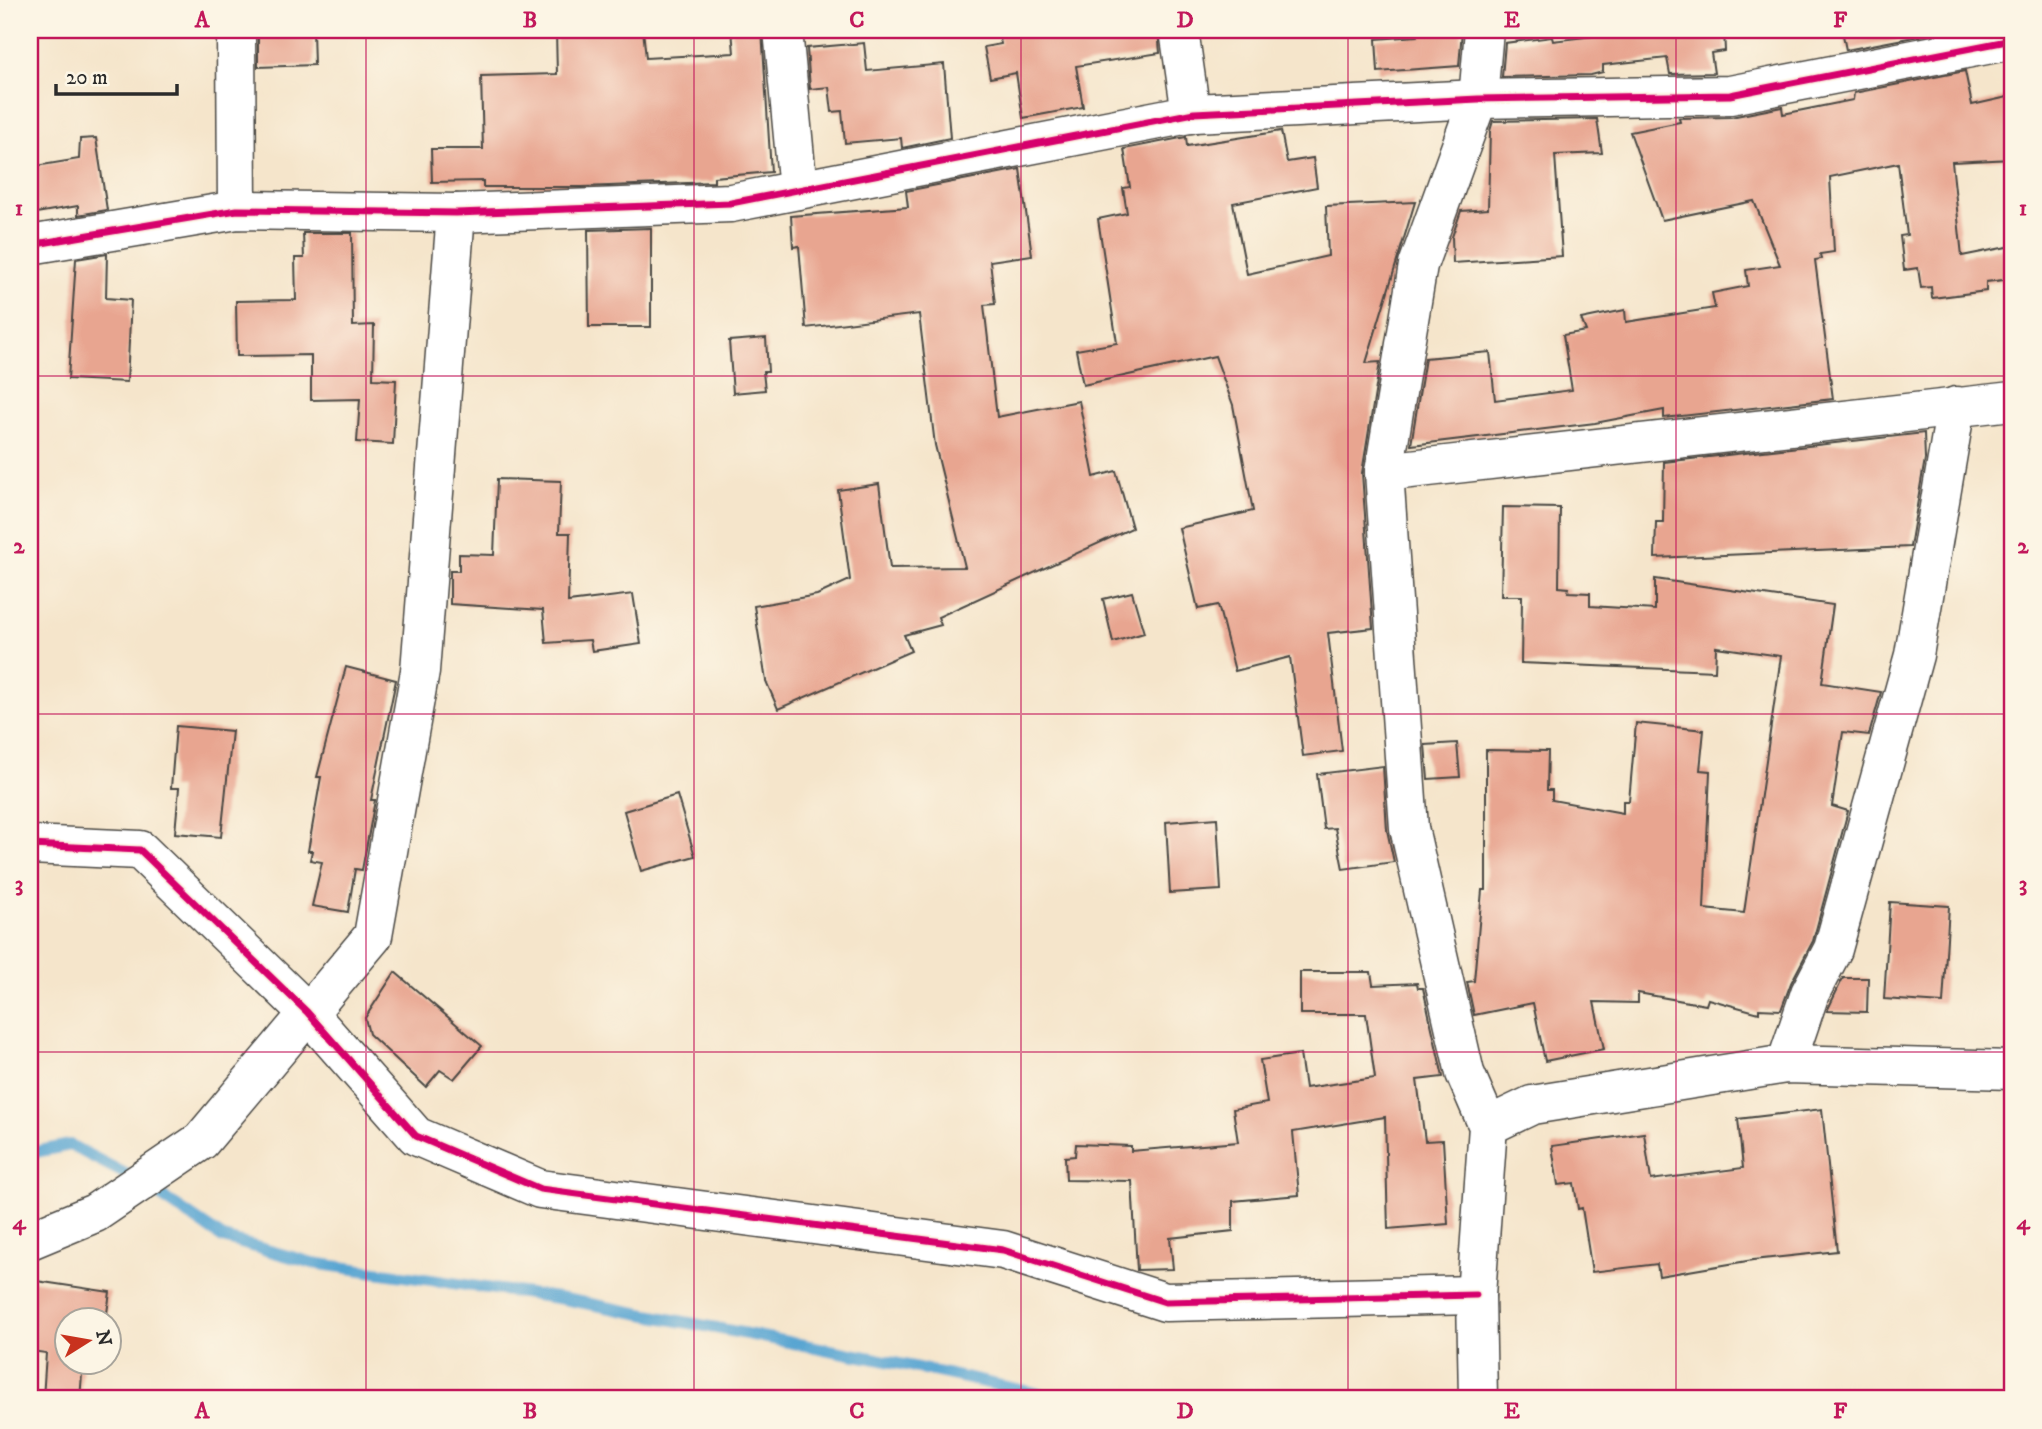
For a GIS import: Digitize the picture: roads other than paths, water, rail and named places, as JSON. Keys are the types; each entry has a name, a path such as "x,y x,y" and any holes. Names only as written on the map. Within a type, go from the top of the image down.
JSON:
{"street":[{"path":"236,30 237,210"},
{"path":"783,30 798,190"},
{"path":"1179,30 1191,114"},
{"path":"1478,1399 1476,1295 1488,1126 1465,1073 1409,828 1384,472 1418,265 1478,99 1484,30"},
{"path":"30,245 237,210 456,214 731,203 1191,114 1478,99 1730,94 2012,40"},
{"path":"30,1240 95,1213 201,1141 373,936 421,671 456,214"},
{"path":"1384,472 2012,401"},
{"path":"1786,1064 1810,993 1833,949 1913,655 1956,406"},
{"path":"30,845 139,850 307,1012 416,1136 540,1189 1003,1250 1165,1301 1476,1295"},
{"path":"1488,1126 1532,1105 1786,1064 2012,1070"}],"waterway":[{"path":"30,1153 70,1145 139,1181 223,1238 313,1263 564,1299 877,1359 1062,1399"}]}
